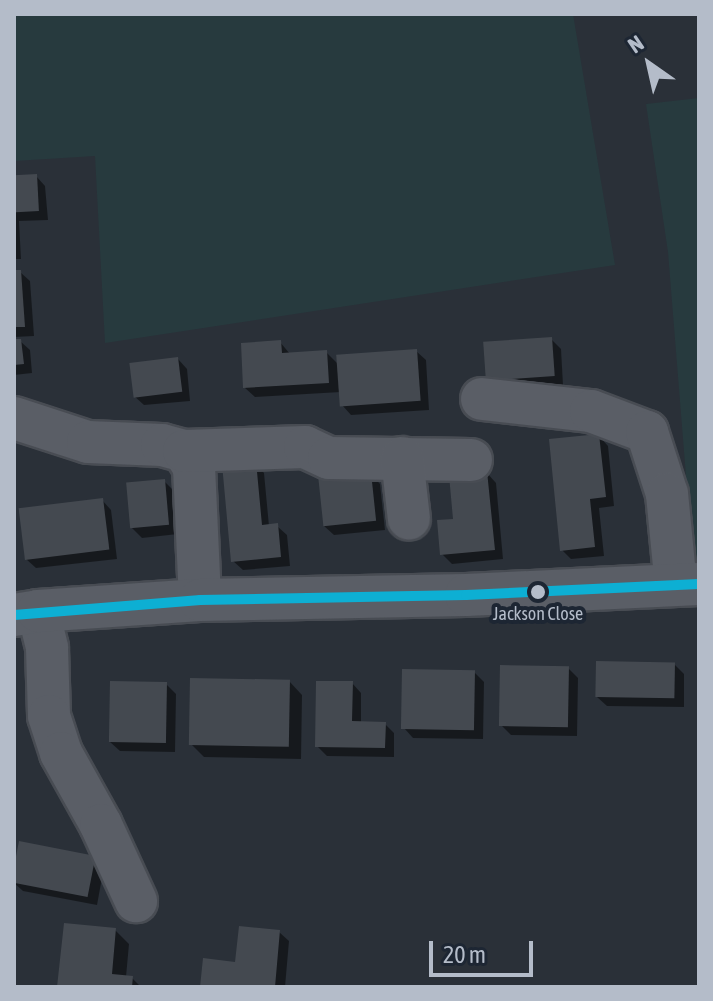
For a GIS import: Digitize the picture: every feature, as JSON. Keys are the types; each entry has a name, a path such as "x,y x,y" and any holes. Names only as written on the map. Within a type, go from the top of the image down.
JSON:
{"street":[{"path":"136,901 101,825 61,753 49,716 47,648 26,613 200,600 466,595 687,584 667,494 647,432 591,411 482,399"},
{"path":"14,418 88,442 162,445 184,451 305,447 329,458 471,460"},
{"path":"184,451 194,467 200,600"},
{"path":"402,458 409,519"}],"green space":[{"path":"14,14 573,14 615,265 105,343 95,156 14,161"},
{"path":"699,98 699,563 693,563 668,252 646,104"}],"building":[{"path":"37,174 39,211 16,212 14,175"},
{"path":"14,270 21,270 25,327 14,327"},
{"path":"552,337 555,376 486,381 483,342"},
{"path":"14,339 21,339 24,364 14,365"},
{"path":"281,340 282,353 327,350 329,383 243,388 241,343"},
{"path":"417,349 421,401 340,407 336,355"},
{"path":"178,357 182,392 134,398 129,363"},
{"path":"599,434 606,497 590,499 595,547 560,551 549,439"},
{"path":"256,461 262,525 278,523 281,557 231,562 222,464"},
{"path":"487,471 495,550 440,555 437,520 453,519 449,475"},
{"path":"371,472 376,521 323,526 318,478"},
{"path":"165,479 169,525 130,528 126,482"},
{"path":"103,498 109,550 25,560 19,508"},
{"path":"596,661 675,662 674,698 595,697"},
{"path":"500,665 569,666 568,727 499,726"},
{"path":"402,669 475,670 474,730 401,729"},
{"path":"190,678 290,680 289,747 189,745"},
{"path":"110,681 167,682 166,743 109,742"},
{"path":"316,681 353,681 352,721 386,722 385,748 315,747"},
{"path":"19,841 96,856 88,897 14,883"},
{"path":"64,923 116,928 112,974 133,976 132,987 57,987"},
{"path":"239,926 280,930 275,987 200,987 203,958 235,962"}],"transit line":[{"path":"14,615 200,600 466,595 699,584"}],"place":[{"name":"Jackson Close","path":"538,592"}]}
